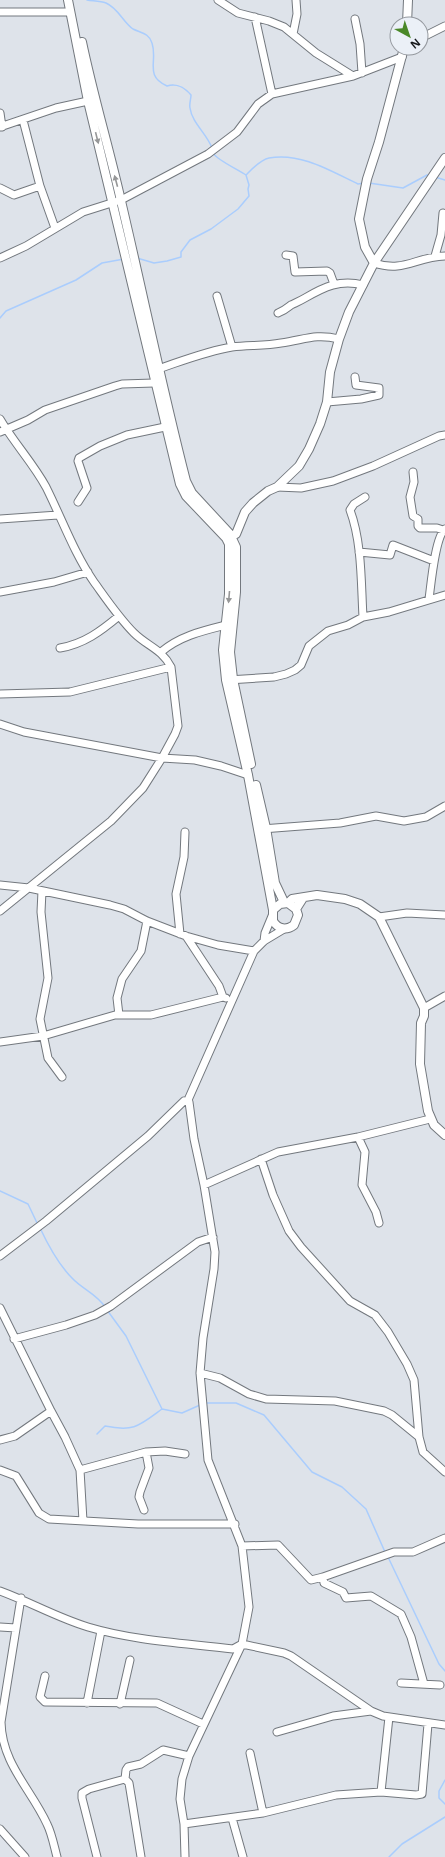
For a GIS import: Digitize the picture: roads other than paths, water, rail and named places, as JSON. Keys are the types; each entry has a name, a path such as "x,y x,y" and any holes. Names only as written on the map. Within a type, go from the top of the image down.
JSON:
{"main road":[{"path":"407,16 408,0"},
{"path":"71,4 128,248 158,368 165,428 182,490 229,538 229,594 223,650 275,883 286,903 296,908 298,915 296,922 291,927 284,929 275,925 272,913 262,829"},
{"path":"78,36 88,101 117,201"},
{"path":"374,263 365,247 359,219 363,193 379,142 402,57"},
{"path":"229,538 236,534 245,512 253,503 268,491 277,487 300,466 309,449 327,402 330,372 339,339 363,285 374,263 445,158"},
{"path":"134,273 154,383 188,488 229,538 237,553 236,592 230,652 230,680 248,775 254,792"},
{"path":"272,913 280,904 286,903 292,899 321,895 348,899 360,904 378,917 424,1008 424,1016 420,1023 420,1064 430,1119 445,1135"},
{"path":"296,908 303,898"}],"street":[{"path":"218,0 238,13 269,21 293,34 316,54 353,76"},
{"path":"293,34 297,14 296,0"},
{"path":"0,12 71,4"},
{"path":"255,17 272,94"},
{"path":"355,18 360,44 362,73"},
{"path":"429,34 445,26"},
{"path":"0,258 26,246 83,212 117,201 208,154 237,132 258,104 272,94 353,76 402,57"},
{"path":"0,113 1,127 56,108 88,101"},
{"path":"23,120 40,186 55,228"},
{"path":"0,188 14,195 40,186"},
{"path":"435,256 441,235 444,213"},
{"path":"286,255 293,256 295,272 327,271 330,273 334,284"},
{"path":"374,263 387,267 398,267 435,256 445,256"},
{"path":"278,313 285,311 291,305 323,288 334,284 352,282 363,285"},
{"path":"217,296 232,347"},
{"path":"158,368 232,347 277,344 325,335 339,339"},
{"path":"327,402 360,399 379,395 380,388 356,385 355,378"},
{"path":"3,431 45,410 115,386 122,384 154,383"},
{"path":"0,419 3,431 35,469 46,487 58,515 88,572 119,616 153,649 161,652 171,667 178,726 162,758 143,788 128,805 111,821 0,911"},
{"path":"78,502 87,488 78,461 79,458 100,446 127,435 165,428"},
{"path":"277,487 301,488 333,481 373,466 439,436 445,435"},
{"path":"413,472 414,482 410,497 413,516 418,519 418,526 420,528 444,529 434,561 429,599"},
{"path":"363,617 359,544 350,510 354,504 365,496"},
{"path":"0,519 58,515"},
{"path":"359,552 390,555 393,545 434,561"},
{"path":"0,592 54,582 88,572"},
{"path":"230,680 274,677 294,670 305,658 309,646 323,637 325,633 348,625 363,617 389,612 445,595"},
{"path":"60,648 82,642 104,629 119,616"},
{"path":"161,652 172,644 190,635 226,625"},
{"path":"0,694 70,692 171,667"},
{"path":"0,724 24,732 162,758 195,760 221,766 248,775"},
{"path":"262,829 340,823 376,816 404,821 426,817 445,806"},
{"path":"185,832 184,857 176,894 183,935 218,986 223,997"},
{"path":"0,885 29,888 110,905 183,935 218,945 254,951"},
{"path":"42,891 41,912 48,967 45,998 40,1016 48,1058 62,1078"},
{"path":"264,941 265,933 272,913"},
{"path":"378,917 407,913 445,915"},
{"path":"119,1015 117,998 122,979 141,951 147,921"},
{"path":"0,1256 34,1231 148,1136 186,1102 254,951 264,941 284,929"},
{"path":"424,1008 445,996"},
{"path":"0,1042 43,1036 119,1015 151,1015 223,997 232,1001"},
{"path":"185,1857 184,1824 180,1799 182,1779 189,1756 203,1724 242,1644 249,1607 242,1546 208,1460 200,1373 203,1338 214,1269 215,1252 204,1185 186,1102"},
{"path":"204,1185 278,1152 358,1137 430,1119"},
{"path":"358,1137 365,1152 362,1185 376,1212 379,1223"},
{"path":"261,1159 273,1196 289,1231 301,1247 350,1301 381,1320 407,1364 414,1380 419,1437 423,1452 445,1472"},
{"path":"14,1339 95,1315 111,1306 198,1242 213,1237"},
{"path":"0,1308 80,1470 83,1522"},
{"path":"200,1373 220,1378 249,1394 266,1399 336,1401 384,1411 392,1415 419,1437"},
{"path":"0,1440 15,1436 51,1411"},
{"path":"80,1470 146,1452 165,1451 185,1454"},
{"path":"144,1510 140,1492 149,1468 146,1452"},
{"path":"0,1470 16,1476 42,1516 49,1518 83,1522 138,1524 234,1524"},
{"path":"242,1546 278,1545 312,1580 394,1552 413,1552 445,1538"},
{"path":"323,1577 324,1583 343,1592 346,1598 371,1596 400,1614 411,1637 424,1684"},
{"path":"0,1591 21,1598 74,1623 101,1631 133,1637 233,1649 242,1644 284,1653 291,1656 372,1711 388,1717 445,1726"},
{"path":"21,1598 1,1722 2,1732 10,1760 20,1781 48,1826 56,1857"},
{"path":"0,1627 16,1628"},
{"path":"87,1703 101,1631"},
{"path":"120,1704 130,1660"},
{"path":"45,1676 40,1697 42,1701 120,1704 157,1703 203,1724"},
{"path":"401,1683 440,1685"},
{"path":"278,1732 334,1716 372,1711"},
{"path":"381,1792 388,1717"},
{"path":"184,1824 263,1813 336,1795 381,1792 416,1795 422,1794 428,1724"},
{"path":"141,1857 129,1783 125,1779 126,1770 128,1767 141,1764 163,1750 189,1756"},
{"path":"250,1753 263,1813"},
{"path":"97,1857 82,1793 89,1789 125,1779"},
{"path":"232,1818 243,1857"},
{"path":"0,1829 25,1857"}],"waterway":[{"path":"87,0 104,2 110,5 133,29 149,37 152,43 154,56 153,68 156,78 167,86 180,86 191,95 191,113 212,148"},
{"path":"214,154 224,162 246,175"},
{"path":"137,258 154,263 181,257 181,252 190,240 211,229 238,209 249,196 249,185 246,175 256,165 269,158 281,157 304,160 326,168 358,184 364,183"},
{"path":"369,183 403,188 427,175 430,176"},
{"path":"435,177 445,180"},
{"path":"0,318 6,311 76,280 102,263 124,259"},
{"path":"0,1191 28,1204 38,1225"},
{"path":"40,1228 54,1254 67,1273 102,1302 105,1307"},
{"path":"107,1310 126,1336 162,1409 182,1413 200,1405"},
{"path":"206,1403 236,1403 264,1415 312,1472 342,1487 366,1509 385,1552"},
{"path":"97,1434 105,1426 115,1428 130,1428 136,1426 162,1409"},
{"path":"388,1557 439,1664 445,1671"},
{"path":"445,1780 439,1791 439,1798 445,1804"},
{"path":"389,1857 402,1844 445,1817"}]}
